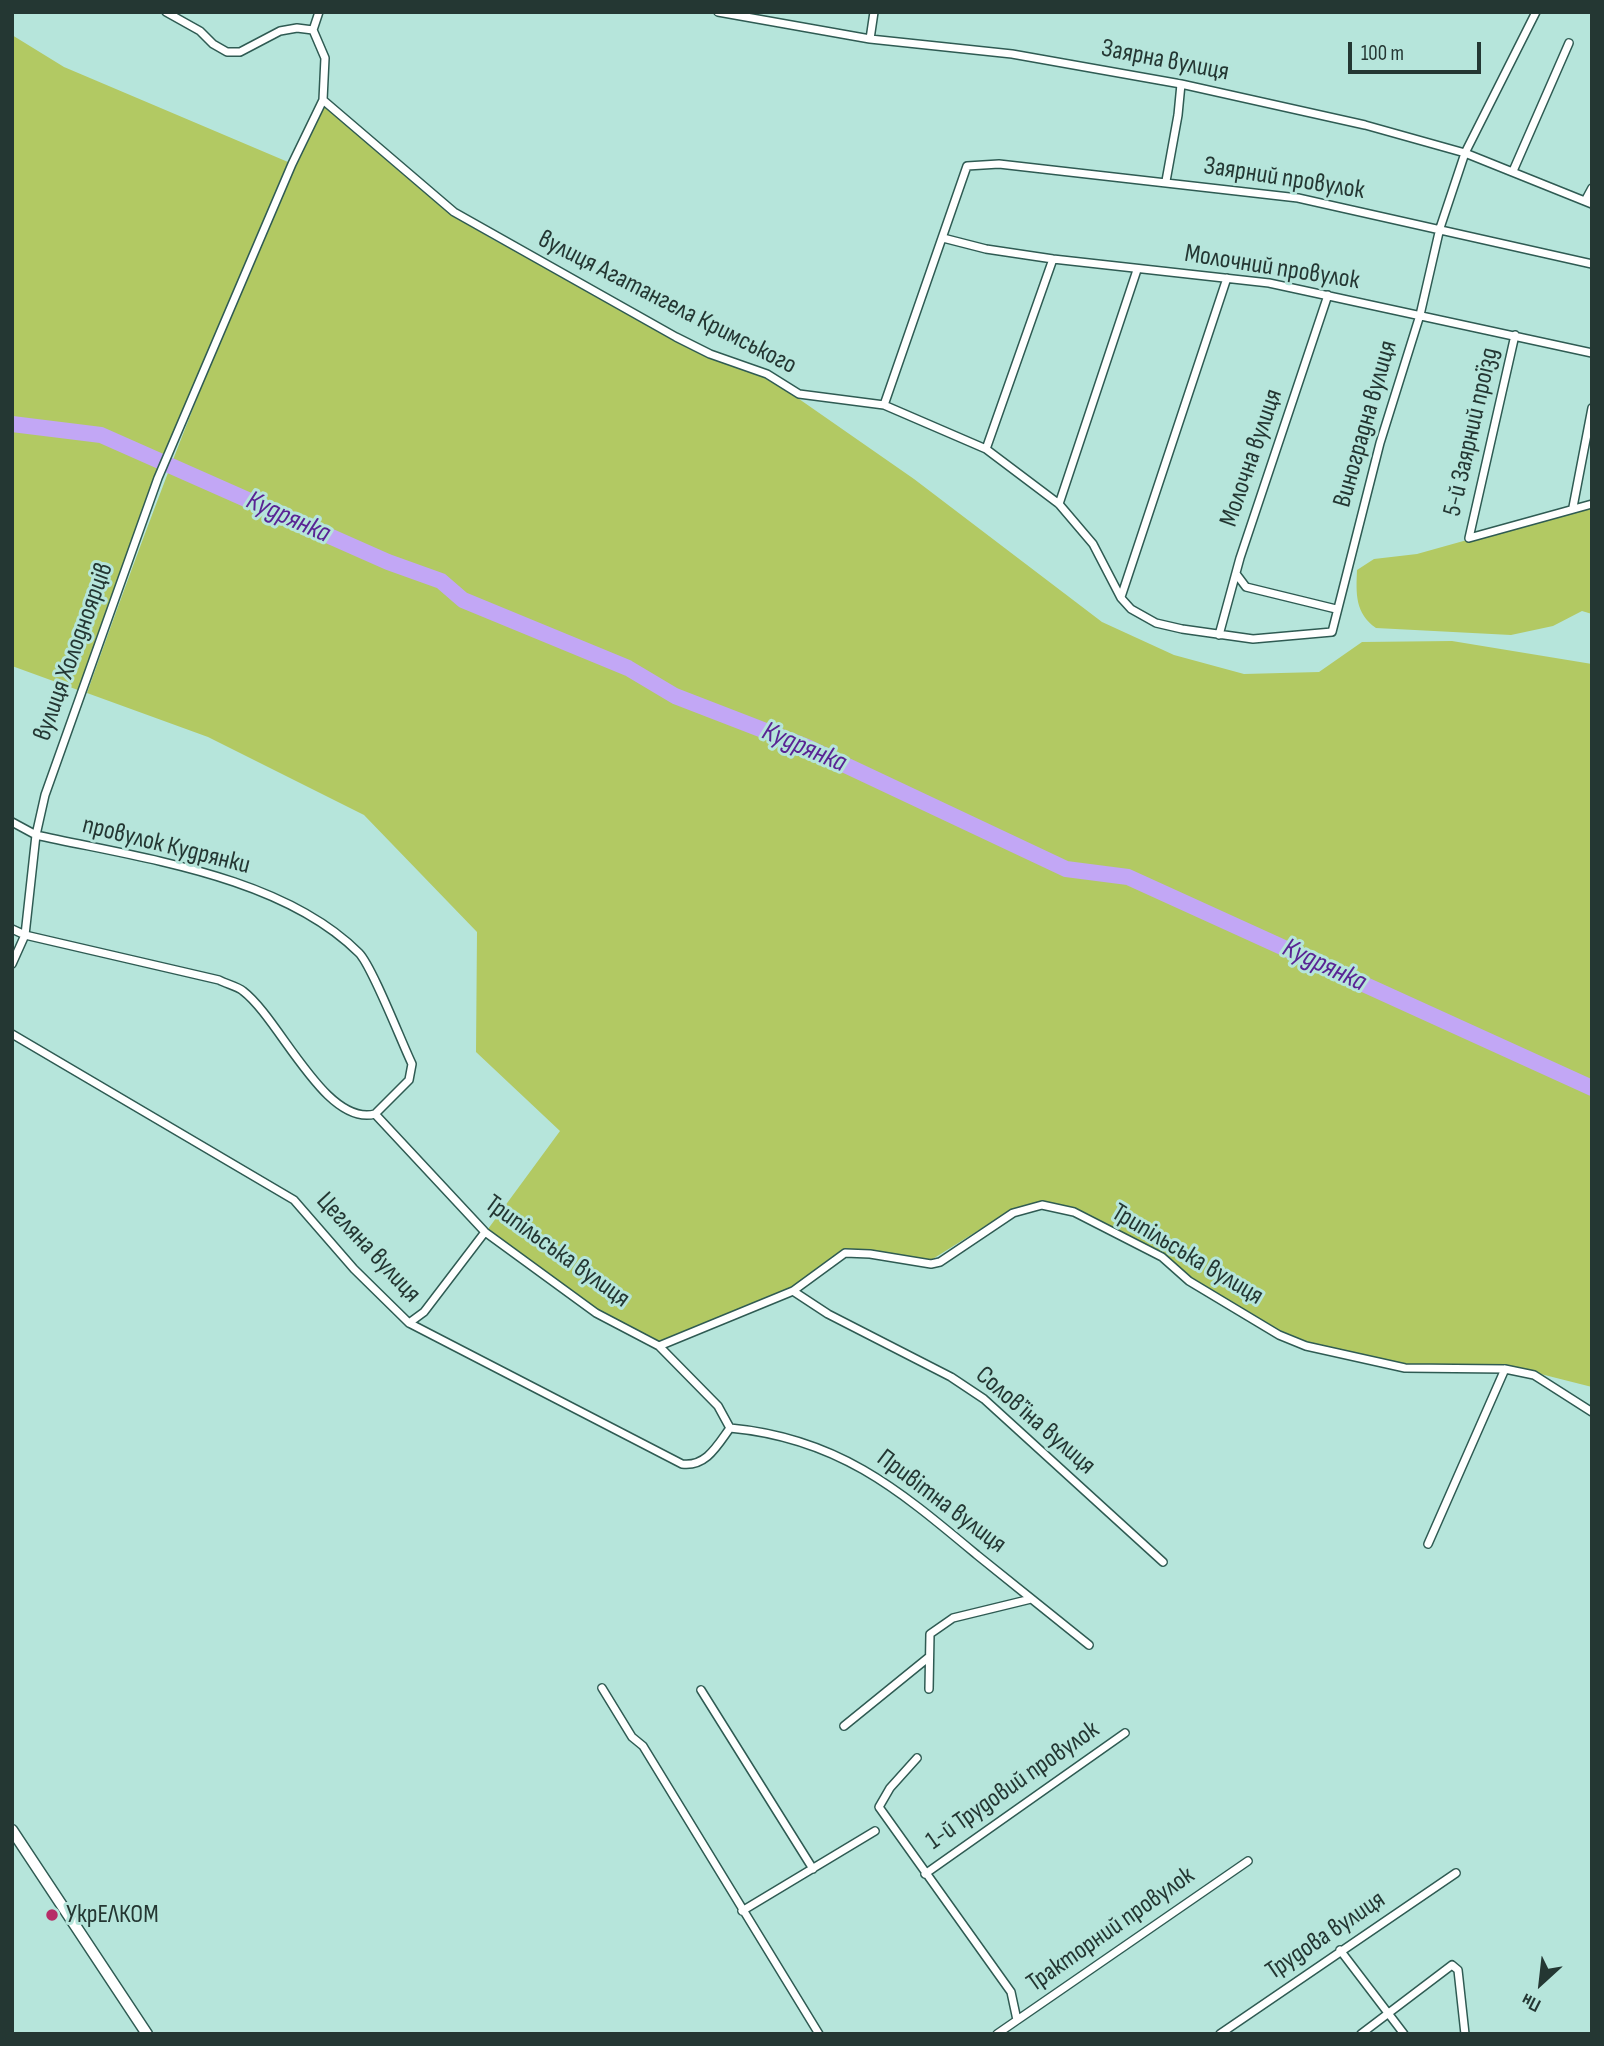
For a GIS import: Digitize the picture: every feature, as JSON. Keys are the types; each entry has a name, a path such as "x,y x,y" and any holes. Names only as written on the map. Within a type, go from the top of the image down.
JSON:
{"street":[{"path":"166,12 200,31 213,44 227,52 240,52 280,31 298,28 313,30"},
{"path":"319,12 313,30 325,58 323,100"},
{"name":"Заярна вулиця","path":"718,12 870,39 1012,54 1181,84 1366,125 1465,153 1589,202"},
{"path":"870,39 874,12"},
{"name":"Виноградна вулиця","path":"1332,632 1380,443 1420,315 1440,228 1465,153 1535,12"},
{"path":"1513,171 1569,43"},
{"path":"1166,181 1181,84"},
{"name":"вулиця Агатангела Кримського","path":"323,100 453,212 676,337 710,354 767,374 799,394 884,405 986,449 1059,504 1093,544 1121,598 1131,609 1156,623 1253,639 1332,632"},
{"name":"вулиця Холодноярців","path":"12,964 25,935 36,835 45,795 158,478 292,164 323,100"},
{"name":"Заярний провулок","path":"943,238 967,166 999,164 1166,181 1226,192 1309,200 1592,264"},
{"path":"1589,202 1592,188"},
{"path":"884,405 943,238"},
{"name":"Молочний провулок","path":"943,238 986,249 1053,259 1227,278 1328,295 1592,353"},
{"path":"986,449 1053,259"},
{"path":"1059,504 1137,270"},
{"path":"1121,598 1227,278"},
{"name":"Молочна вулиця","path":"1219,635 1328,295"},
{"name":"5-й Заярний проїзд","path":"1515,335 1469,538 1573,507"},
{"path":"1592,408 1573,507 1592,504"},
{"path":"1237,574 1241,583 1247,587 1336,609"},
{"name":"провулок Кудрянки","path":"12,822 36,835 241,884 317,919 361,954 412,1063 409,1080 375,1114"},
{"path":"12,929 25,935 219,980 243,991 276,1026 325,1094 350,1111 365,1117 375,1114"},
{"name":"Цегляна вулиця","path":"12,1034 294,1200 354,1269 409,1323 682,1464 695,1466 706,1459 730,1428"},
{"name":"Трипільська вулиця","path":"375,1114 485,1233 596,1313 659,1346 793,1292 845,1253 870,1254 932,1264 940,1262 1013,1213 1042,1205 1074,1212 1162,1257 1189,1281 1279,1335 1306,1346 1405,1368 1504,1370 1534,1374 1592,1412"},
{"path":"409,1323 424,1312 485,1233"},
{"name":"Соловʼїна вулиця","path":"793,1292 816,1307 951,1377 984,1399 1163,1562"},
{"path":"659,1346 718,1406 730,1428"},
{"path":"1429,1544 1504,1370"},
{"name":"Привітна вулиця","path":"730,1428 810,1444 866,1469 906,1496 1089,1645"},
{"path":"929,1689 930,1634 953,1618 1031,1599"},
{"path":"844,1726 929,1657"},
{"path":"602,1688 632,1737 643,1746 819,2034"},
{"path":"701,1690 813,1869"},
{"name":"1-й Трудовий провулок","path":"925,1874 1125,1733"},
{"path":"916,1758 890,1788 879,1807 1011,1992 1017,2020"},
{"path":"12,1830 147,2034"},
{"path":"742,1911 875,1831"},
{"name":"Тракторний провулок","path":"997,2034 1248,1861"},
{"name":"Трудова вулиця","path":"1220,2034 1456,1873"},
{"path":"1340,1950 1404,2034"},
{"path":"1361,2034 1452,1965 1458,1969 1461,1983 1465,2034"}],"green space":[{"path":"12,35 64,67 288,162 154,477 78,690 12,666"},
{"path":"324,105 452,214 492,239 610,301 674,340 766,376 914,479 1102,622 1174,655 1244,674 1319,672 1362,642 1452,641 1592,664 1592,1387 1505,1365 1405,1364 1307,1342 1281,1331 1191,1277 1164,1254 1075,1208 1042,1201 1011,1210 931,1260 870,1250 844,1249 791,1288 660,1342 598,1310 488,1229 560,1131 476,1052 477,932 364,815 208,737 87,693 198,396 259,249"},
{"path":"1592,505 1592,614 1582,611 1553,626 1511,635 1376,628 1360,609 1357,570 1374,559 1417,554"}],"waterway":[{"name":"Кудрянка","path":"12,424 101,435 388,562 441,581 463,600 628,668 675,696 807,747 1066,869 1128,877 1592,1088"}],"place":[{"name":"УкрЕЛКОМ","path":"52,1915"}]}
